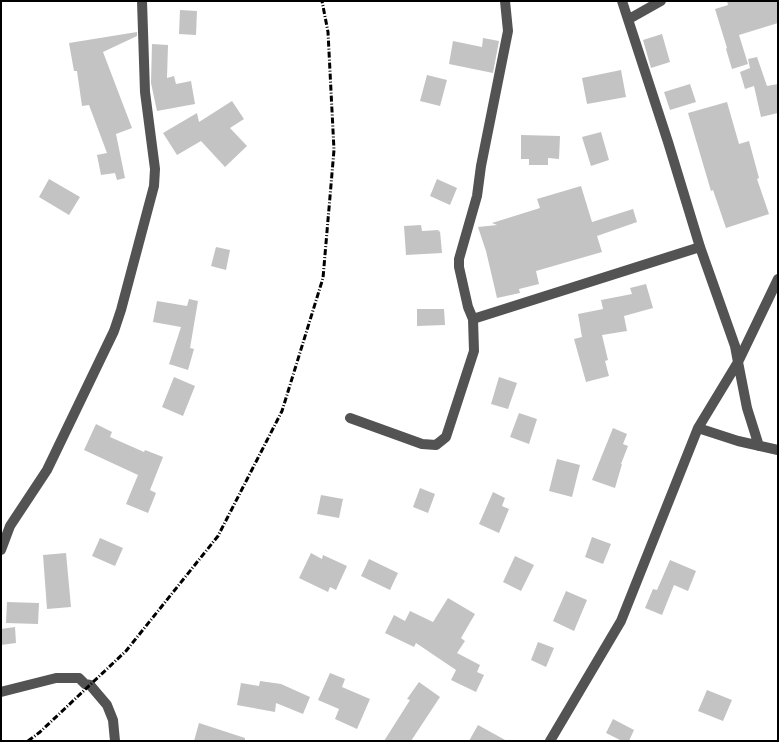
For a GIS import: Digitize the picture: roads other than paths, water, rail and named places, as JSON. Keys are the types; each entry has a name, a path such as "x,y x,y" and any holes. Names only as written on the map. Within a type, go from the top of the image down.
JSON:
{"street":[{"path":"1,550 10,526 47,470 114,331 154,186 154,169 145,92 142,1"},
{"path":"350,418 422,444 436,445 446,437 474,351 473,319 468,307 459,267 459,259 477,196 481,166 508,31 504,1"},
{"path":"622,1 629,19 700,247 735,346 747,408 759,446"},
{"path":"629,19 661,1"},
{"path":"473,319 700,247"},
{"path":"550,741 621,620 698,428 738,362 778,279"},
{"path":"698,428 738,441 778,450"},
{"path":"1,692 56,678 79,678 85,684 90,685 107,705 113,720 115,741"}],"railway":[{"path":"28,741 40,732 126,651 218,536 282,411 323,278 334,150 328,32 322,1"}]}
